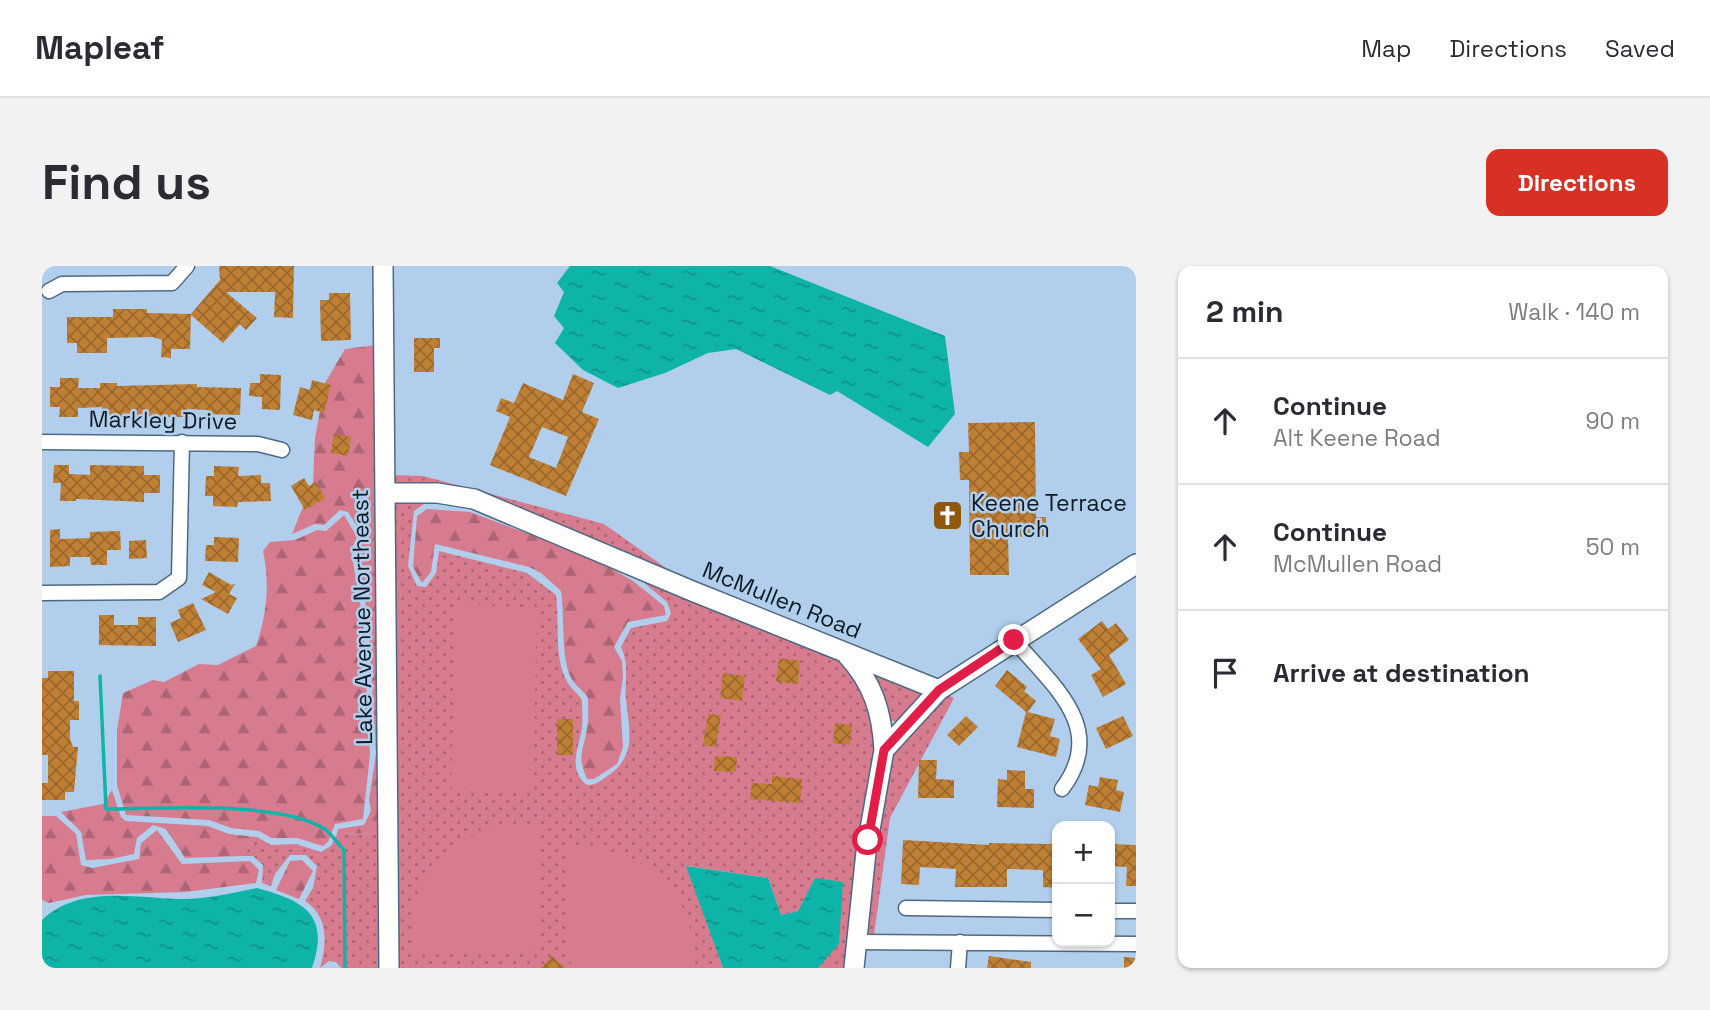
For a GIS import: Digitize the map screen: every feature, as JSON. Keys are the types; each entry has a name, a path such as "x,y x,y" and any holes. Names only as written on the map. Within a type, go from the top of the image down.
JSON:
{"street":[{"path":"49,291 62,284 172,283 187,266"},
{"name":"Lake Avenue Northeast","path":"383,266 389,968"},
{"name":"Markley Drive","path":"42,442 258,444 282,450"},
{"path":"42,593 159,592 179,578 183,442"},
{"name":"McMullen Road","path":"385,493 437,493 474,499 939,690"},
{"path":"884,750 939,690 1136,564"},
{"path":"1014,640 1077,719 1079,755 1075,771 1062,789"},
{"path":"843,652 862,671 872,688 883,728 884,750 866,852 854,968"},
{"path":"906,908 1052,910"},
{"path":"1115,911 1136,911"},
{"path":"857,942 1136,944"},
{"path":"958,968 960,943"}],"green space":[{"path":"376,345 382,833 337,834 338,829 364,825 371,811 369,800 376,753 368,619 357,551 362,534 348,512 340,510 324,525 315,524 292,534 313,482 315,438 325,383 345,349"},
{"path":"391,475 423,476 604,524 683,580 603,544 391,486"},
{"path":"391,500 436,500 471,506 427,502 414,511 408,566 417,586 426,587 436,573 439,551 527,573 556,595 560,662 568,683 582,700 582,728 576,765 577,772 587,785 597,783 619,767 628,750 626,667 621,647 631,628 667,621 671,613 667,602 636,576 840,658 866,691 877,749 847,968 818,968 826,958 815,878 798,911 781,915 768,878 687,866 723,968 395,968"},
{"path":"427,509 470,512 591,557 633,581 664,606 666,615 628,622 614,647 622,661 623,677 620,698 623,747 617,764 594,779 587,779 584,771 581,758 588,724 588,698 573,681 566,663 561,591 541,573 529,567 435,544 431,572 422,583 413,567 417,516"},
{"path":"344,515 357,537 351,550 363,620 370,755 363,819 335,824 328,842 323,846 297,838 271,838 259,831 231,828 209,820 126,815 117,785 117,730 123,693 153,680 164,682 199,664 218,665 256,646 266,599 263,551 270,542 295,540 317,530 326,531"},
{"path":"456,604 537,608 533,791 451,788"},
{"path":"870,668 924,693 897,722 890,720"},
{"path":"945,694 954,698 890,818 874,935 864,934 873,853 889,757"},
{"path":"112,790 121,817 126,821 208,826 229,834 257,837 242,856 185,858 166,829 153,825 137,838 134,854 111,859 86,860 81,832 61,812 103,804"},
{"path":"42,816 56,816 76,834 81,865 92,868 139,859 141,843 157,830 182,864 250,861 259,870 256,883 185,892 86,895 49,903 42,900"},
{"path":"538,824 539,943 526,951 412,952 413,918 417,898 437,864 459,844 483,831"},
{"path":"382,833 382,968 341,968 336,962 329,961 320,968 324,931 313,907 305,901 313,888 317,866 306,855 290,855 275,874 271,886 262,883 263,865 253,856 242,856 257,837 271,845 296,844 321,852 331,846 337,834"},
{"path":"567,846 594,848 619,854 660,877 675,894 686,915 692,940 694,968 574,968 568,958"},
{"path":"302,860 313,871 299,899 276,890 290,861"}],"water":[{"path":"570,266 770,266 945,336 955,414 928,447 837,391 830,395 736,349 708,353 665,373 618,388 583,370 555,343 564,328 554,316 564,292 557,283"},
{"path":"686,866 768,878 781,915 798,911 815,878 843,882 839,944 818,968 723,968"},
{"path":"257,888 288,899 309,913 318,935 312,968 42,968 42,920 56,909 72,902 106,896 197,898"}],"building":[{"path":"219,266 294,266 293,318 274,317 275,292 226,292 257,318 246,330 240,324 223,343 191,315 190,349 171,349 171,358 161,357 162,340 153,337 107,338 107,353 77,353 77,343 67,343 67,317 113,317 113,309 147,309 147,313 191,314 220,280"},
{"path":"329,293 350,293 351,340 321,341 320,300 329,300"},
{"path":"414,338 440,338 440,348 434,348 434,372 414,372"},
{"path":"260,374 281,375 280,410 262,409 262,397 249,396 250,383 260,383"},
{"path":"573,374 594,383 582,412 599,419 566,496 490,465 510,417 496,411 501,398 514,403 523,383 563,400","holes":["542,427 568,437 556,468 529,457"]},
{"path":"60,378 79,378 78,388 100,388 100,383 117,383 117,386 197,384 197,387 241,388 240,415 208,414 208,410 187,409 187,417 102,417 102,407 78,408 78,417 59,417 60,407 50,407 50,387 60,387"},
{"path":"312,380 331,385 324,413 314,410 312,420 293,415 300,387 310,390"},
{"path":"1035,422 1036,517 1046,517 1046,536 1008,537 1009,575 970,575 969,480 960,480 959,452 969,452 968,423"},
{"path":"334,434 351,437 348,456 331,453"},
{"path":"54,465 69,465 69,474 90,475 90,465 144,466 144,475 160,475 160,493 144,493 144,502 76,499 60,501 61,483 53,483"},
{"path":"214,466 239,467 238,476 261,475 261,483 270,483 271,501 238,502 237,507 213,506 213,496 205,496 206,476 214,476"},
{"path":"304,478 309,486 316,482 325,498 305,510 291,486"},
{"path":"60,529 60,539 90,538 90,532 120,531 121,550 107,550 107,565 91,565 90,557 70,557 70,566 50,567 50,530"},
{"path":"214,537 239,538 238,562 205,561 206,545 214,545"},
{"path":"146,540 147,558 129,559 129,541"},
{"path":"209,572 231,585 235,584 229,594 237,598 228,614 201,599 216,592 202,585"},
{"path":"193,603 206,630 178,642 170,623 181,618 178,610"},
{"path":"99,615 114,615 114,625 138,625 138,617 156,617 156,646 99,645"},
{"path":"1102,621 1108,629 1116,623 1129,640 1109,655 1126,684 1103,697 1091,675 1101,669 1078,639"},
{"path":"779,658 800,661 798,684 776,682"},
{"path":"1007,670 1027,687 1024,691 1036,701 1028,712 1055,719 1050,736 1060,739 1056,757 1017,747 1026,712 995,686"},
{"path":"48,671 74,671 74,701 79,701 79,720 70,720 70,739 73,747 78,747 74,792 65,792 65,800 42,800 42,783 48,783 48,755 42,755 42,678 48,678"},
{"path":"723,673 745,676 742,701 720,698"},
{"path":"708,714 721,715 716,747 703,745"},
{"path":"966,716 978,727 959,746 947,735"},
{"path":"1123,716 1133,736 1106,749 1096,728"},
{"path":"557,719 573,719 573,755 557,755"},
{"path":"835,723 852,725 850,745 833,743"},
{"path":"715,756 737,757 736,772 714,771"},
{"path":"919,760 937,760 936,779 954,780 954,798 918,798"},
{"path":"1007,770 1025,771 1025,789 1034,789 1034,808 997,807 998,779 1007,780"},
{"path":"772,776 802,779 800,803 750,799 752,783 772,784"},
{"path":"1100,777 1118,780 1116,790 1124,792 1120,812 1085,805 1089,785 1098,787"},
{"path":"903,840 989,845 1052,844 1052,888 1043,887 1043,870 1007,869 1007,887 955,887 956,869 920,867 919,885 901,884"},
{"path":"1115,844 1136,845 1136,886 1126,886 1127,867 1115,866"},
{"path":"552,956 565,968 541,968"},
{"path":"989,956 1031,962 1031,968 987,968"},
{"path":"1124,957 1136,958 1136,968 1124,968"}],"waterway":[{"path":"100,676 106,809 252,810 307,820 326,830 344,850 345,968"}],"place":[{"name":"Keene Terrace Church","path":"948,516"}],"route":[{"path":"868,840 884,750 919,708 939,690 1014,640"}]}
